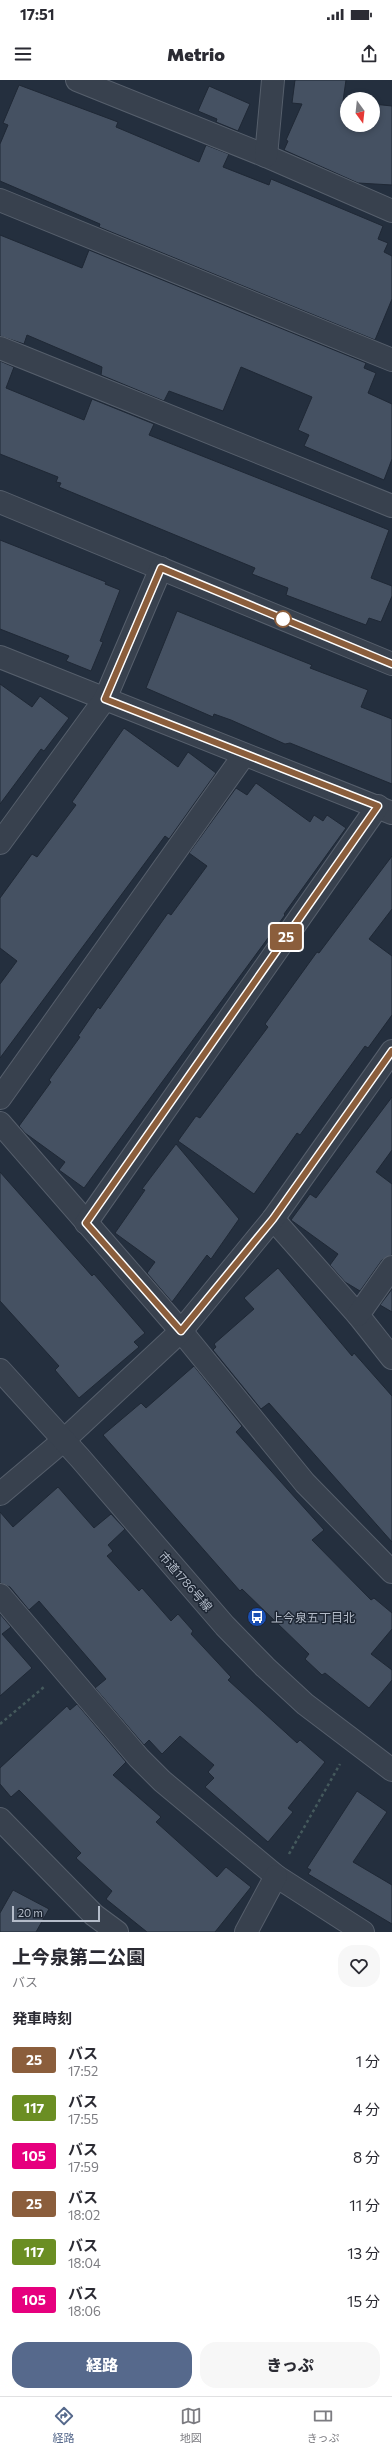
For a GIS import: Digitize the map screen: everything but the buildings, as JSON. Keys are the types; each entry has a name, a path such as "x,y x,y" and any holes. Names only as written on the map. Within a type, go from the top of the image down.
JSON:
{"street":[{"path":"77,80 266,156 392,211"},
{"path":"266,156 273,80"},
{"path":"0,200 392,360"},
{"path":"0,348 392,506"},
{"path":"0,502 392,664"},
{"path":"0,844 105,699 161,568"},
{"path":"0,657 385,810 86,1223"},
{"path":"0,1098 244,754"},
{"path":"0,1494 64,1440 181,1331 273,1219 392,1051"},
{"path":"0,1123 181,1331 305,1483 392,1572"},
{"path":"273,1219 358,1315 392,1358"},
{"path":"358,1315 392,1267"},
{"name":"市道1786号線","path":"0,1370 64,1440 225,1626 265,1667 305,1704 392,1770"},
{"path":"0,1595 139,1758 162,1781 276,1876 363,1932"},
{"path":"0,1819 94,1915 117,1932"},
{"path":"246,1932 276,1876"}],"path":[{"path":"0,1724 64,1670"},
{"path":"298,1837 340,1764"}],"bus line":[{"name":"25","path":"392,664 161,568 105,699 378,806 86,1223 181,1331 273,1219 392,1051"}],"place":[{"name":"上今泉五丁目北","path":"257,1617"}]}
